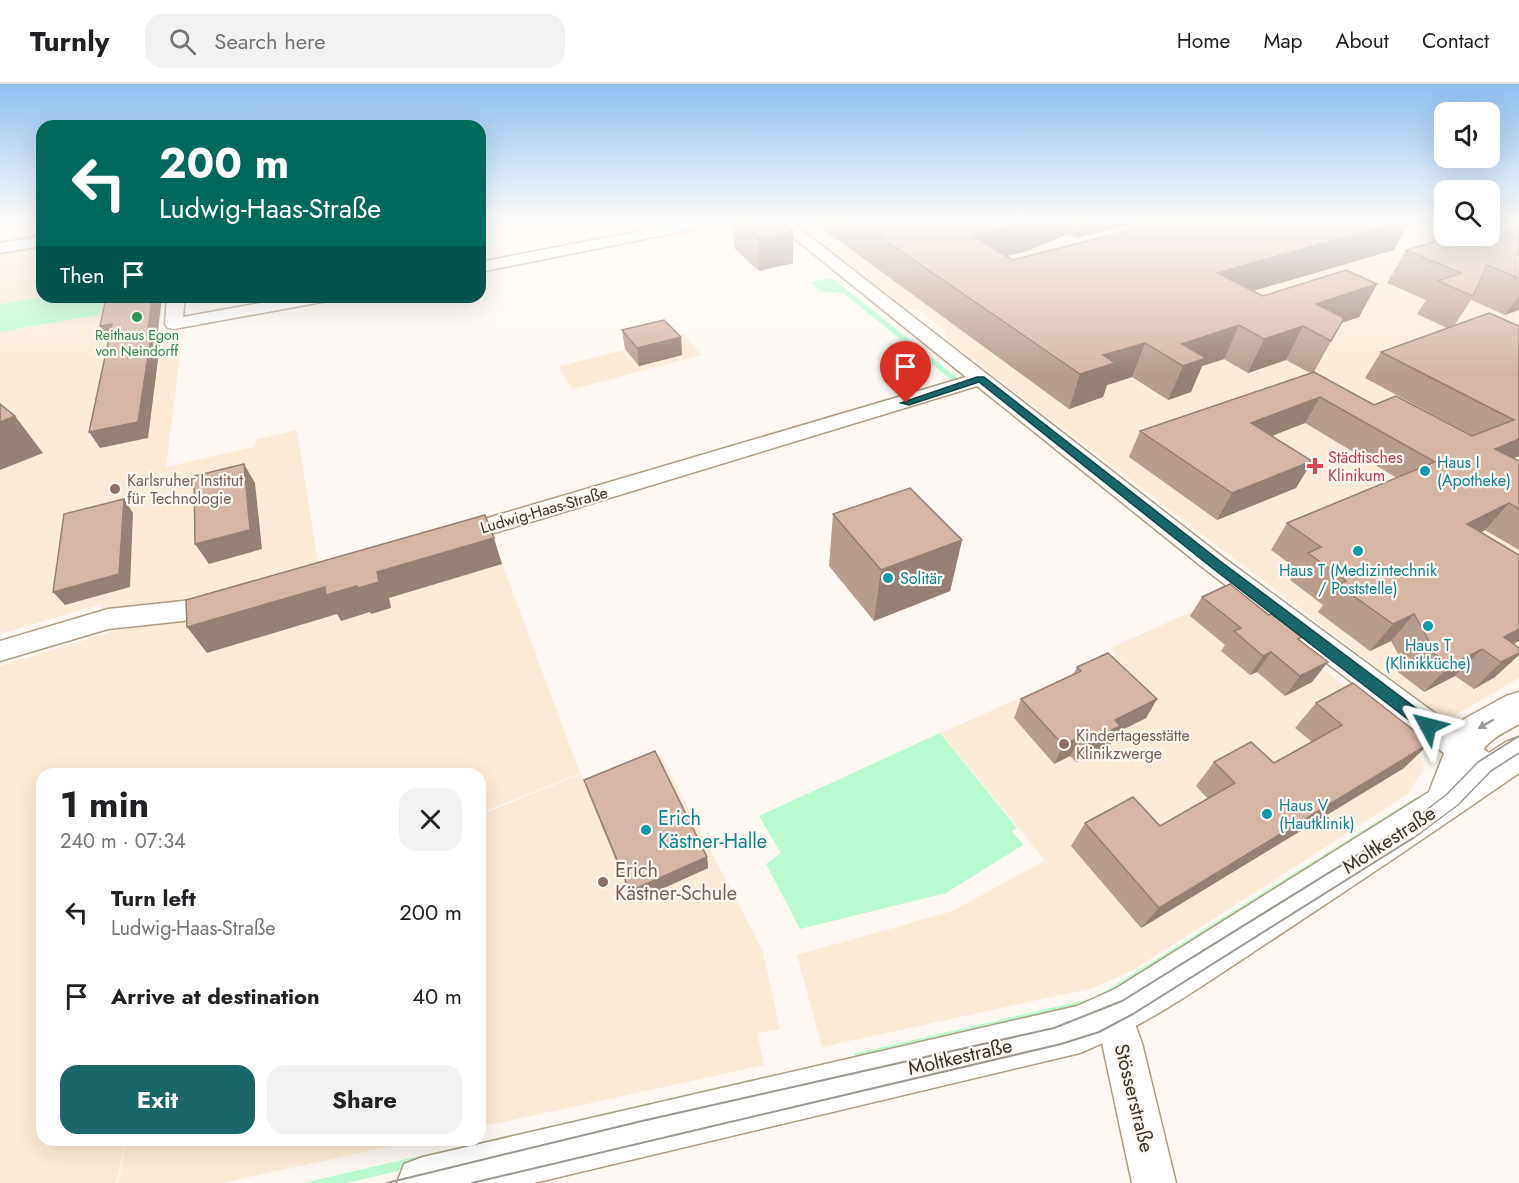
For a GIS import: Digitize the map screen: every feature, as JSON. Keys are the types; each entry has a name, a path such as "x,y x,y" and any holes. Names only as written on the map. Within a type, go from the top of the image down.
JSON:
{"main road":[{"name":"Moltkestraße","path":"423,1183 1080,1029 1131,1005 1323,884 1444,804 1491,759 1466,741 1477,730 1519,706"}],"street":[{"path":"845,272 1222,570 1491,759"},
{"path":"176,303 174,324 289,303"},
{"name":"Ludwig-Haas-Straße","path":"434,543 981,379"},
{"path":"0,651 108,619 205,608 252,596"},
{"name":"Stösserstraße","path":"1112,1014 1122,1043 1154,1183"}],"shaded area":[{"name":"Karlsruher Institut für Technologie","path":"0,272 36,272 36,303 161,303 158,331 172,330 171,340 182,338 166,467 254,447 258,439 297,430 319,570 223,597 101,615 101,604 0,634"},
{"name":"Städtisches Klinikum","path":"857,272 1519,272 1519,678 1454,716 1437,713 998,379 945,337 945,331 917,309 907,309"},
{"path":"684,334 701,355 573,389 558,367"},
{"path":"490,531 580,773 486,811 486,768 36,768 36,1146 125,1146 116,1183 0,1183 0,666 117,630 182,620"},
{"path":"1228,595 1414,740 1424,768 1408,794 1135,969 1093,988 822,1047 797,955 953,911 1044,861 1048,864 941,733 1116,655 1111,648"},
{"name":"Erich Kästner-Schule","path":"661,756 762,949 780,1029 757,1033 764,1065 486,1126 486,813 581,774 586,785"},
{"path":"126,1146 392,1146 222,1183 118,1183"}],"green space":[{"path":"832,278 960,380 954,382 843,293 821,292 810,282"},
{"path":"36,298 36,303 103,303 100,315 0,332 0,304"},
{"path":"940,733 1017,828 1012,831 1023,845 946,893 800,929 766,864 781,853 759,816"},
{"path":"1418,796 1421,799 1099,1003 860,1060 853,1054 1094,998"},
{"path":"769,1075 753,1088 347,1183 303,1183 463,1146 486,1146 486,1141"}],"building":[{"path":"932,272 1220,272 1217,273 1263,296 1339,272 1351,272 1377,284 1316,304 1344,318 1331,341 1303,326 1264,339 1239,325 1182,344 1206,358 1183,366 1145,343 1103,355 1115,363 1080,374"},
{"path":"1459,272 1484,272 1473,296 1438,281 1461,273"},
{"path":"1505,272 1519,272 1519,278"},
{"path":"105,303 151,303 148,330 152,329 138,422 89,432 112,324 100,326"},
{"path":"1489,313 1519,326 1519,439 1495,449 1519,461 1519,509 1509,503 1467,524 1519,555 1519,629 1504,637 1519,648 1519,653 1501,662 1482,649 1450,665 1422,645 1429,641 1414,614 1393,624 1338,585 1346,581 1308,553 1321,547 1287,523 1435,462 1320,397 1251,423 1312,461 1232,493 1140,431 1314,372 1374,405 1396,396 1472,436 1514,420 1381,352"},
{"path":"664,320 681,337 637,348 622,330"},
{"path":"0,404 15,416 0,422"},
{"path":"244,464 250,530 195,544 194,476"},
{"path":"910,488 962,540 881,570 833,514"},
{"path":"124,499 119,574 53,592 64,514"},
{"path":"485,515 494,538 377,572 379,582 326,595 325,587 187,627 186,600"},
{"path":"1230,584 1269,615 1275,612 1305,635 1298,639 1328,662 1300,676 1271,652 1263,656 1234,631 1241,628 1202,597"},
{"path":"1108,653 1157,699 1115,720 1120,726 1086,743 1080,737 1063,745 1021,699 1081,671 1077,667"},
{"name":"Haus V (Hautklinik)","path":"1353,683 1430,743 1159,908 1085,823 1133,797 1160,826 1235,783 1214,762 1251,742 1274,763 1342,725 1316,703"},
{"name":"Erich Kästner-Halle","path":"655,751 707,857 630,891 584,780"}],"tram line":[{"path":"1382,840 1408,824 1446,795 1478,762 1519,736"},
{"path":"1411,840 1458,805 1491,771 1519,753"},
{"path":"387,1183 642,1121 1054,1028 1122,1001 1385,838"},
{"path":"472,1183 1061,1044 1099,1032 1133,1014 1413,838"}],"place":[{"name":"Reithaus Egon von Neindorff","path":"137,317"},
{"name":"Städtisches Klinikum","path":"1315,466"},
{"name":"Haus I (Apotheke)","path":"1425,471"},
{"name":"Karlsruher Institut für Technologie","path":"115,489"},
{"name":"Haus T (Medizintechnik / Poststelle)","path":"1358,551"},
{"name":"Solitär","path":"888,578"},
{"name":"Haus T (Klinikküche)","path":"1428,626"},
{"name":"Kindertagesstätte Klinikzwerge","path":"1064,744"},
{"name":"Haus V (Hautklinik)","path":"1267,814"},
{"name":"Erich Kästner-Halle","path":"646,830"},
{"name":"Erich Kästner-Schule","path":"603,882"}],"route":[{"path":"906,403 981,379 1215,564 1428,726"}]}
